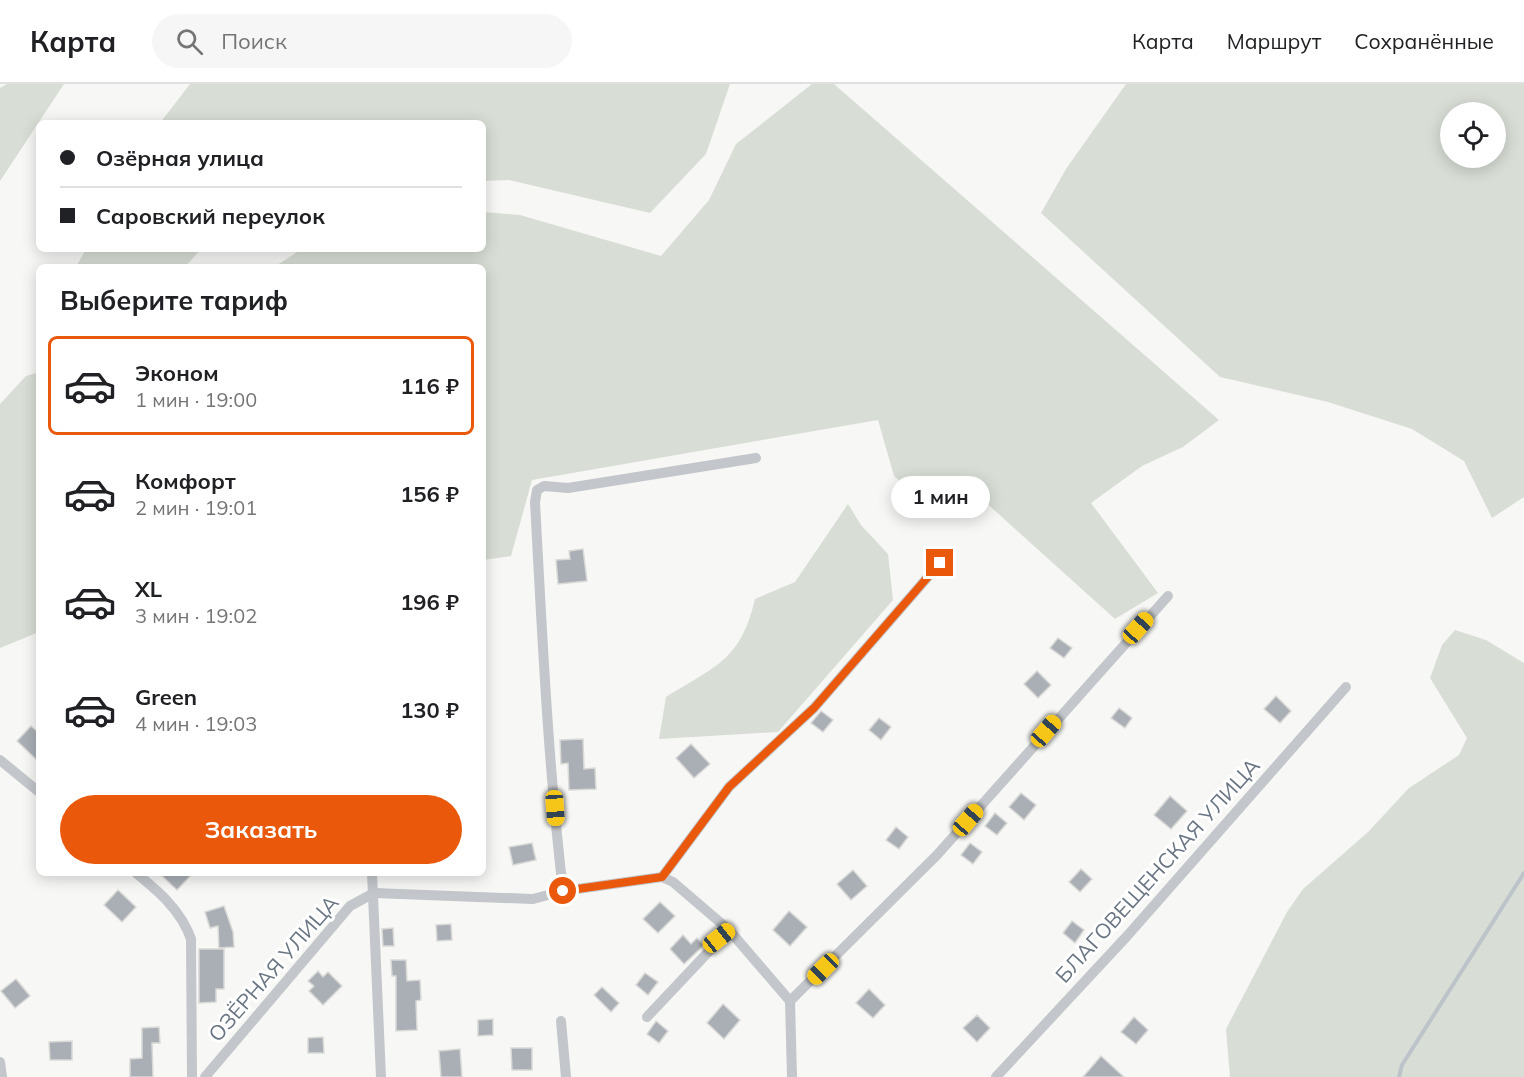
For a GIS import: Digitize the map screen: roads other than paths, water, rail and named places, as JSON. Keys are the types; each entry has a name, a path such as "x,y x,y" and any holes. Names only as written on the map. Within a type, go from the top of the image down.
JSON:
{"street":[{"path":"563,891 556,830 540,586 535,502 537,490 544,486 568,488 756,458"},
{"path":"662,877 729,787 814,708 940,563"},
{"path":"790,1001 937,855 1168,596"},
{"name":"БЛАГОВЕЩЕНСКАЯ УЛИЦА","path":"996,1077 1128,935 1346,687"},
{"path":"0,760 36,790"},
{"path":"140,876 158,891 184,919 191,939 192,1077"},
{"path":"372,876 381,1077"},
{"path":"374,893 533,899 563,891 662,877 673,882 729,930 790,1001 792,1077"},
{"name":"ОЗЁРНАЯ УЛИЦА","path":"205,1077 350,906 374,893"},
{"path":"647,1017 729,930"},
{"path":"561,1021 566,1077"},
{"path":"0,1062 2,1077"}],"waterway":[{"path":"1399,1077 1402,1065 1524,873"}]}
